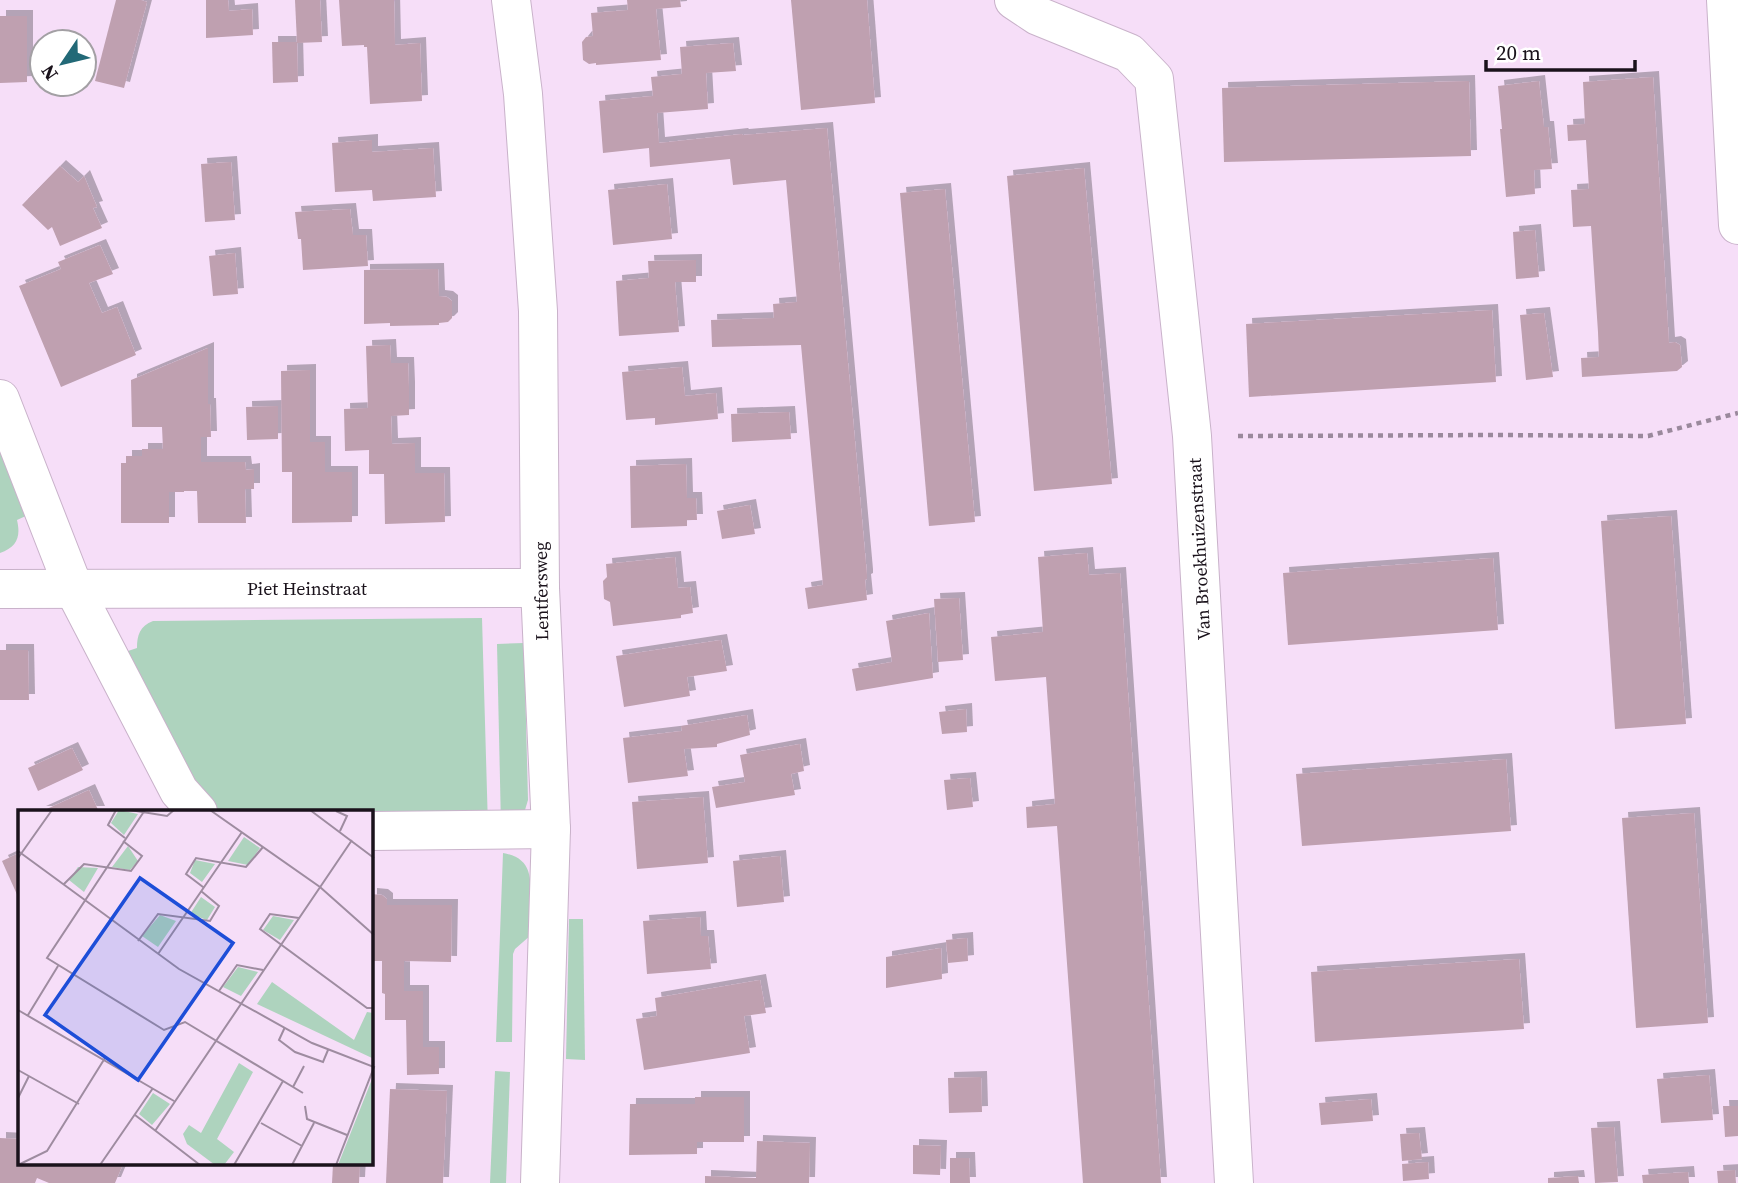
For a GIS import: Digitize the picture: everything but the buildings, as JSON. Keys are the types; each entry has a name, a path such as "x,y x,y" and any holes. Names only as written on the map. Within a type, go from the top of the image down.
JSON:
{"street":[{"name":"Lentfersweg","path":"511,0 523,94 538,311 540,588 551,829 540,1183"},
{"name":"Van Broekhuizenstraat","path":"1014,0 1038,16 1129,53 1154,79 1192,436 1234,1183"},
{"path":"1726,0 1738,225"},
{"path":"0,399 74,589 179,791 196,810"},
{"name":"Piet Heinstraat","path":"0,589 540,588"},
{"path":"373,831 551,829"}],"path":[{"path":"1192,436 1648,436 1738,413"}],"green space":[{"path":"0,452 28,515 17,520 18,536 14,544 0,553"},
{"path":"482,618 488,827 373,812 373,810 210,810 125,652 137,648 140,632 153,621"},
{"path":"524,643 528,800 525,810 501,826 497,644"},
{"path":"503,853 512,855 524,864 531,883 531,935 513,954 512,1042 496,1042"},
{"path":"569,919 583,919 585,1060 566,1059"},
{"path":"495,1071 510,1072 506,1183 490,1183"}]}
